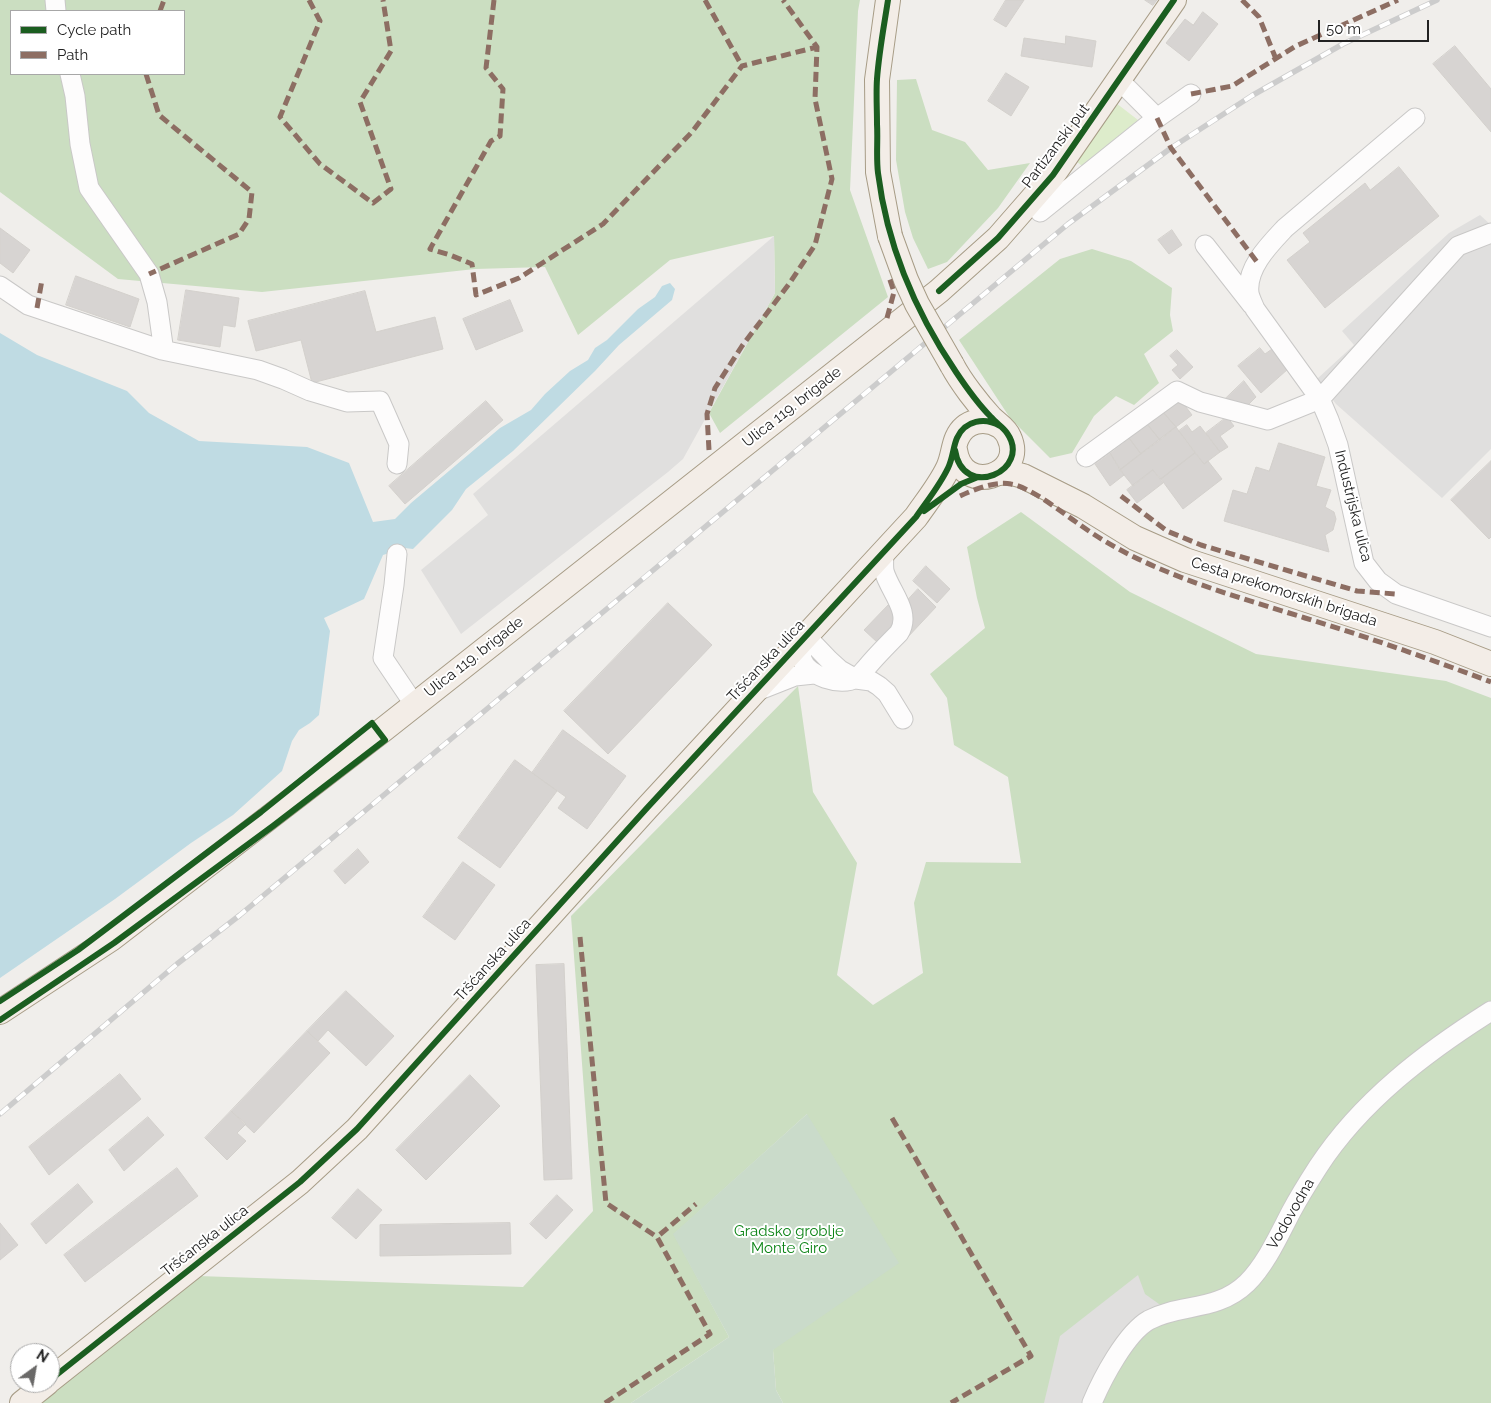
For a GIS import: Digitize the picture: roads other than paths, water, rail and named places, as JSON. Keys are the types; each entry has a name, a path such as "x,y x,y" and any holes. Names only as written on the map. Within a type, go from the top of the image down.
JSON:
{"main road":[{"path":"888,0 877,80 878,172 890,236 917,304 954,368 962,408 956,456 964,469 989,475"},
{"name":"Partizanski put","path":"939,290 1062,181 1120,80 1174,0"},
{"name":"Ulica 119. brigade","path":"0,1012 111,939 379,733 939,290"},
{"name":"Cesta prekomorskih brigada","path":"954,368 983,408 1031,463 1083,506"},
{"path":"977,421 989,421 1005,433 1012,449 1007,466 989,475 961,484 916,517 944,476 959,440 970,424 977,421"},
{"name":"Cesta prekomorskih brigada","path":"989,475 1008,472 1023,476 1083,506 1135,538 1185,560 1435,642 1491,664"},
{"name":"Tršćanska ulica","path":"60,1372 300,1182 357,1129 754,692 916,517"},
{"path":"22,1403 34,1393"}],"street":[{"path":"70,75 88,188 149,274 157,302 163,345 162,350"},
{"path":"1120,80 1157,118"},
{"path":"1040,212 1062,181 1190,94"},
{"path":"1255,309 1249,294 1250,277 1257,262 1270,245 1286,228 1416,118"},
{"path":"1086,457 1177,391 1200,402 1268,420 1320,399 1458,246 1491,233"},
{"name":"Industrijska ulica","path":"1205,245 1255,309 1320,399 1338,445 1364,563 1378,581 1396,594 1491,626"},
{"path":"0,286 28,305 162,350 258,370 310,391 347,402 380,401 399,444 397,464"},
{"path":"806,636 802,659 806,667 814,674 836,681 856,678 899,633 904,625 904,612 885,573 883,566 884,551"},
{"path":"397,554 382,658 414,704"},
{"path":"806,636 840,670 856,678 871,681 879,686 887,693 903,719"},
{"path":"754,692 795,676 814,674"},
{"name":"Vodovodna","path":"1092,1403 1103,1378 1117,1356 1135,1332 1149,1320 1171,1312 1196,1308 1225,1299 1247,1282 1275,1244 1319,1166 1351,1124 1390,1085 1452,1036 1491,1011"}],"water":[{"path":"670,283 675,289 672,300 619,345 513,451 466,489 452,510 413,549 405,548 383,555 364,599 324,618 330,631 319,715 299,730 292,741 282,771 233,815 0,978 0,333 37,355 127,391 149,413 199,441 307,447 349,463 373,522 395,519 411,503 500,428 531,410 570,371 588,360 595,348 607,340 638,309 655,297 662,286"}],"railway":[{"path":"0,1114 177,964 240,915 1068,224 1171,148 1253,95 1343,44 1437,0"}],"park label":[{"name":"Gradsko groblje Monte Giro","path":"789,1240"}]}
